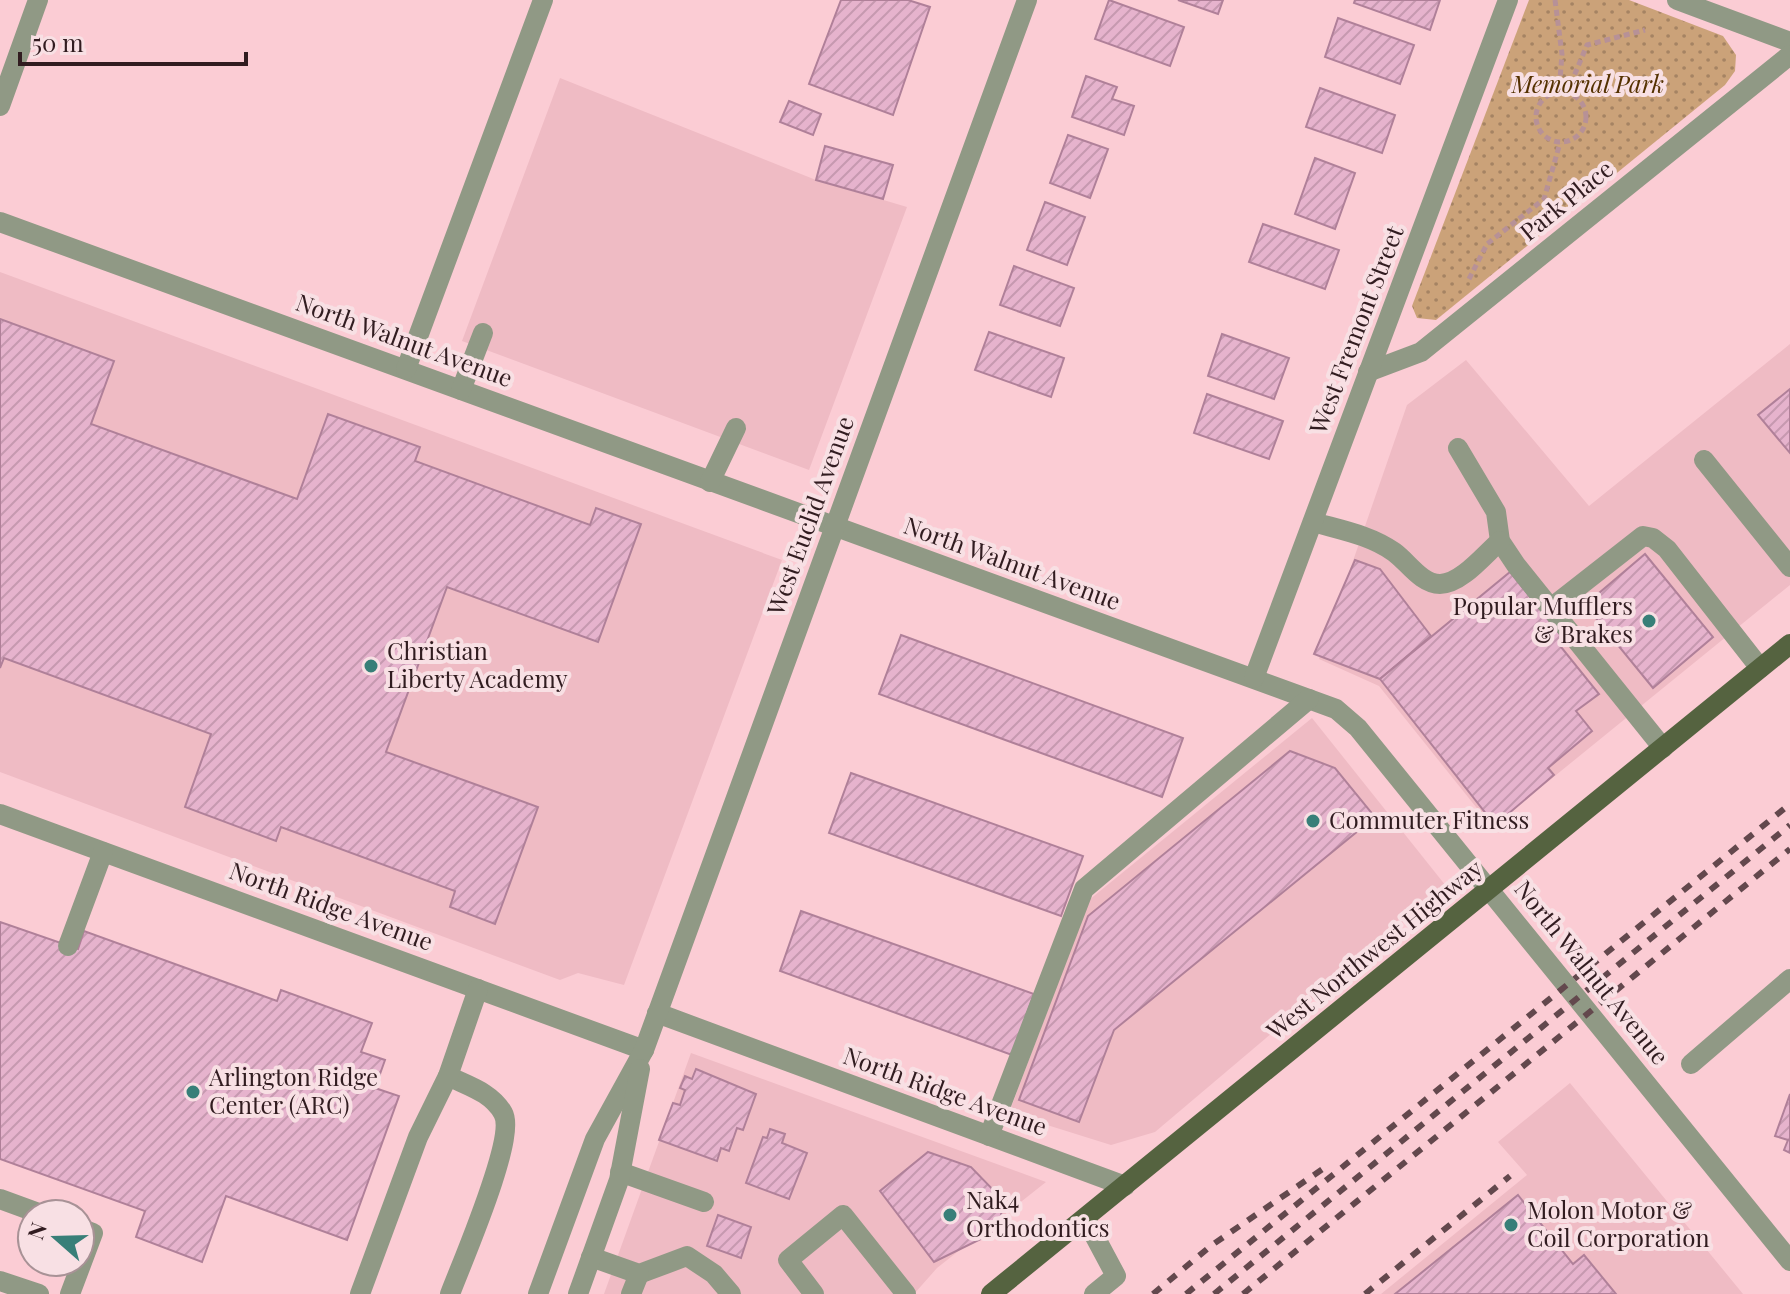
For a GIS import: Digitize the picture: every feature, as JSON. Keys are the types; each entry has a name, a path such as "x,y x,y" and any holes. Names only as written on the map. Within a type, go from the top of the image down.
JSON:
{"main road":[{"name":"West Northwest Highway","path":"991,1294 1790,644"}],"street":[{"path":"0,106 38,0"},
{"path":"406,369 543,0"},
{"name":"West Euclid Avenue","path":"578,1294 620,1172 644,1050 1027,0"},
{"name":"West Fremont Street","path":"1254,678 1508,0"},
{"path":"1677,0 1790,42"},
{"name":"Park Place","path":"1368,372 1421,352 1790,55"},
{"name":"North Walnut Avenue","path":"0,222 834,529 1336,709 1358,728 1790,1261"},
{"path":"461,390 483,333"},
{"path":"710,482 736,428"},
{"path":"1458,448 1496,512 1500,541 1663,748"},
{"path":"1704,460 1790,567"},
{"path":"1313,522 1370,538 1396,553 1426,580 1440,584 1455,579 1500,541"},
{"path":"1551,608 1643,536 1653,538 1667,549 1760,668"},
{"path":"989,1136 1084,889 1309,699"},
{"name":"North Ridge Avenue","path":"0,814 644,1050"},
{"path":"68,946 103,852"},
{"path":"1691,1064 1790,979"},
{"path":"360,1294 418,1137 448,1076 478,989"},
{"name":"North Ridge Avenue","path":"657,1013 1125,1186"},
{"name":"West Euclid Avenue","path":"538,1294 595,1139 644,1050"},
{"path":"448,1076 491,1096 505,1116 505,1145 450,1294"},
{"path":"620,1172 704,1202"},
{"path":"814,1294 788,1260 843,1215 906,1294"},
{"path":"1085,1218 1116,1276 1094,1294"},
{"path":"591,1257 639,1274 687,1256 714,1274 731,1294"},
{"path":"631,1294 639,1274"},
{"path":"0,1281 39,1294"}],"path":[{"path":"1555,0 1562,54 1559,92"},
{"path":"1567,93 1587,45 1645,30"},
{"path":"1559,92 1567,93 1581,102 1586,117 1575,138 1560,143 1544,137 1535,114 1543,99 1559,92"},
{"path":"1466,286 1487,244 1544,199 1560,143"}],"shaded area":[{"path":"560,78 816,180 907,207 809,470 462,341"},
{"name":"Christian Liberty Academy","path":"0,272 782,560 624,985 578,973 560,980 0,772"},
{"path":"1790,344 1790,585 1492,827 1379,686 1319,659 1407,405 1466,360 1589,506"},
{"path":"1312,718 1446,886 1155,1132 1111,1145 1009,1113 1089,900"},
{"path":"691,1053 1046,1182 937,1268 914,1294 604,1294"},
{"path":"1570,1083 1743,1294 1381,1294 1527,1175 1498,1142"}],"green space":[{"name":"Memorial Park","path":"1529,0 1629,0 1723,36 1736,55 1735,71 1725,85 1436,320 1417,318 1412,306"}],"building":[{"path":"841,0 908,0 930,7 893,115 809,84"},
{"path":"1109,0 1184,27 1170,66 1095,39"},
{"path":"1178,0 1223,0 1218,14"},
{"path":"1355,0 1440,0 1430,30 1354,3"},
{"path":"1338,18 1414,45 1400,84 1325,57"},
{"path":"1086,76 1117,87 1112,99 1134,106 1124,135 1072,117"},
{"path":"1320,88 1395,115 1382,153 1306,127"},
{"path":"789,101 821,114 813,135 780,122"},
{"path":"1068,135 1108,149 1090,198 1050,183"},
{"path":"825,146 893,165 883,199 816,180"},
{"path":"1315,158 1355,173 1335,229 1295,214"},
{"path":"1045,202 1085,217 1067,265 1027,250"},
{"path":"1263,224 1339,250 1325,289 1249,262"},
{"path":"1014,266 1074,288 1060,326 1000,305"},
{"path":"0,319 114,361 91,424 297,499 328,414 420,447 415,461 590,525 596,508 641,524 598,642 447,587 386,752 538,807 495,924 450,907 455,891 281,827 276,841 185,807 211,734 4,658 0,668"},
{"path":"989,332 1064,358 1051,397 975,370"},
{"path":"1222,334 1289,358 1274,399 1208,376"},
{"path":"1790,389 1790,453 1758,415"},
{"path":"1207,394 1283,421 1269,459 1194,433"},
{"name":"Popular Mufflers & Brakes","path":"1645,554 1713,637 1653,688 1585,605"},
{"path":"1355,560 1380,569 1431,636 1380,679 1314,654"},
{"path":"1510,572 1566,642 1561,647 1599,694 1576,711 1592,731 1548,768 1554,775 1495,825 1380,679"},
{"path":"901,635 1183,738 1162,797 879,694"},
{"path":"1290,751 1335,768 1375,817 1114,1030 1079,1122 1019,1100 1088,916"},
{"path":"851,773 1083,856 1061,916 829,833"},
{"path":"801,911 1034,994 1012,1055 780,971"},
{"name":"Arlington Ridge Center (ARC)","path":"0,922 78,949 84,931 277,1001 281,990 372,1023 361,1052 385,1060 375,1088 399,1096 347,1240 226,1196 202,1262 136,1237 145,1211 0,1159"},
{"path":"696,1069 756,1094 743,1130 737,1128 729,1151 721,1148 717,1161 659,1140 673,1103 680,1105 685,1090 680,1088 685,1076 692,1079"},
{"path":"1790,1094 1790,1153 1784,1150 1788,1140 1775,1136"},
{"path":"770,1129 785,1134 782,1143 807,1153 789,1199 746,1183 763,1137 767,1138"},
{"name":"Nak4 Orthodontics","path":"928,1152 971,1167 1003,1200 999,1230 934,1262 880,1191"},
{"name":"Molon Motor & Coil Corporation","path":"1518,1195 1573,1264 1584,1255 1616,1294 1395,1294"},
{"path":"718,1215 751,1227 741,1258 707,1246"}],"railway":[{"path":"1186,1294 1790,804"},
{"path":"1214,1294 1790,825"},
{"path":"1243,1294 1790,849"},
{"path":"1153,1294 1212,1245 1327,1166"},
{"path":"1365,1294 1510,1176"}],"place":[{"name":"Popular Mufflers & Brakes","path":"1649,621"},
{"name":"Christian Liberty Academy","path":"371,666"},
{"name":"Commuter Fitness","path":"1313,821"},
{"name":"Arlington Ridge Center (ARC)","path":"193,1092"},
{"name":"Nak4 Orthodontics","path":"950,1215"},
{"name":"Molon Motor & Coil Corporation","path":"1511,1225"}]}
